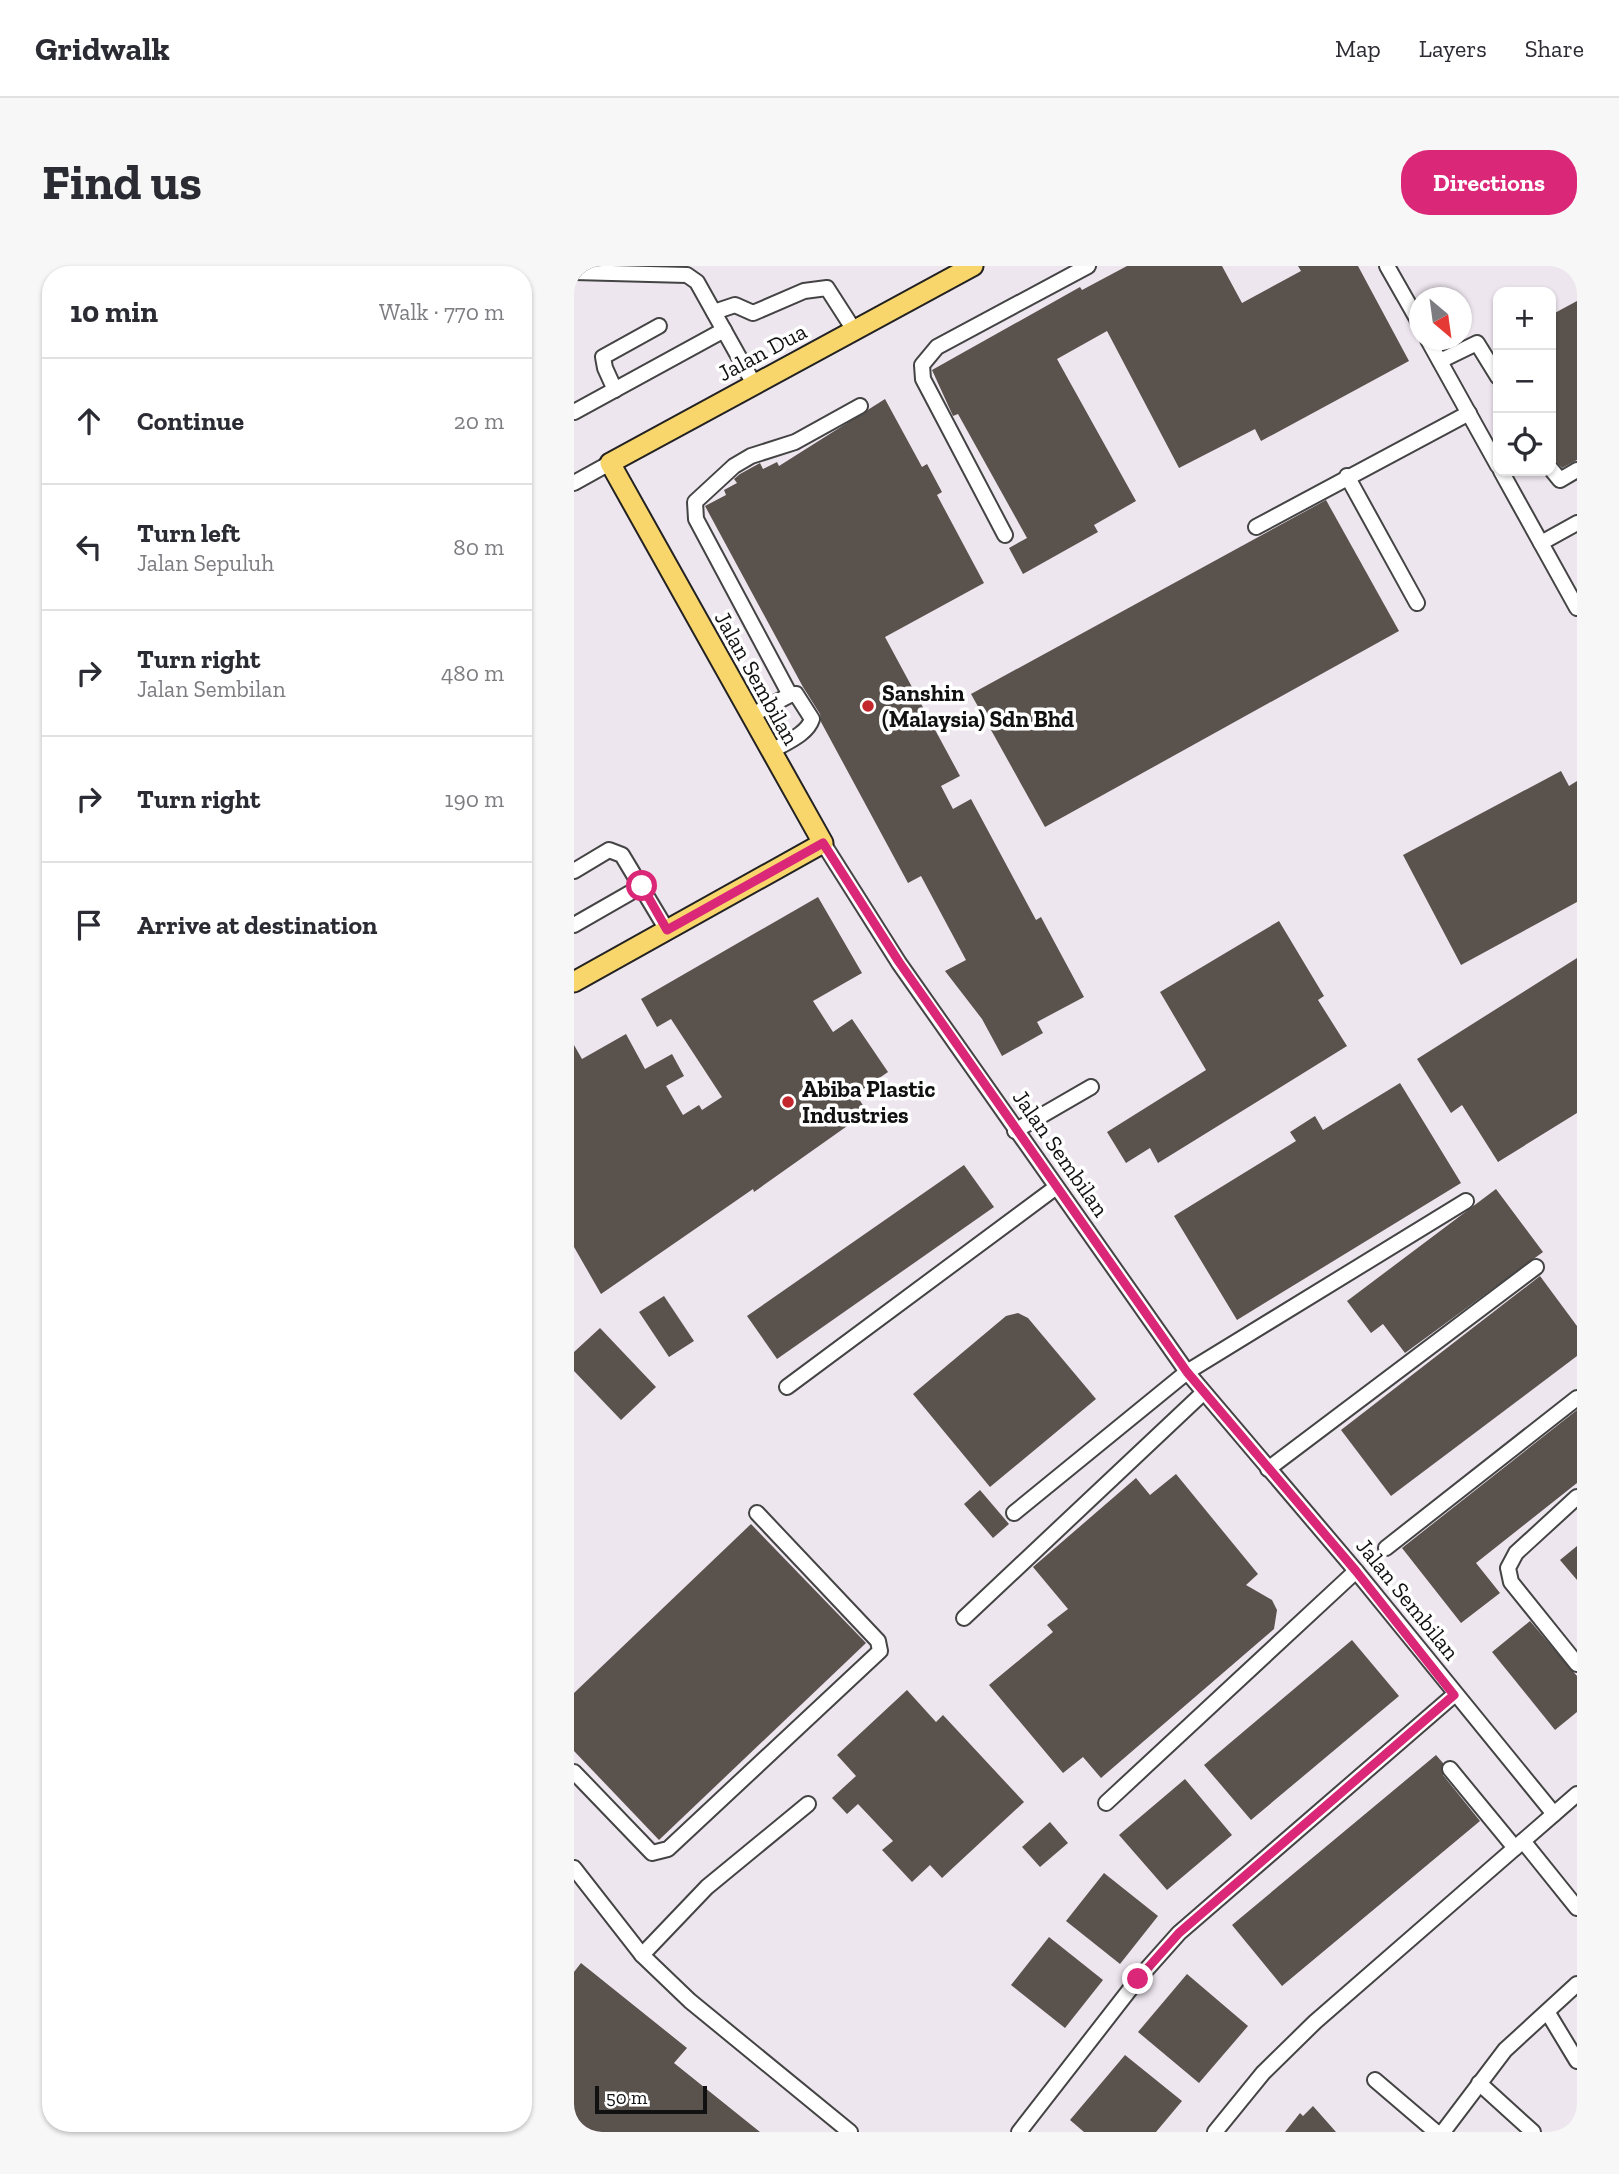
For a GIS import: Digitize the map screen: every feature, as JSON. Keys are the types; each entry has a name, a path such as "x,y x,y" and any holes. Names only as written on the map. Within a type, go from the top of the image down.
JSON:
{"main road":[{"name":"Jalan Dua","path":"610,463 973,266"},
{"name":"Jalan Sembilan","path":"610,463 823,843"},
{"path":"574,982 823,843"}],"street":[{"path":"1004,535 923,379 922,365 937,347 1088,266"},
{"path":"1387,266 1409,306"},
{"path":"574,272 687,275 697,282 754,384"},
{"path":"714,312 735,305 753,313 804,291 827,288 854,330"},
{"path":"615,390 603,357 659,326"},
{"path":"574,412 724,330"},
{"path":"1440,361 1476,343 1493,369"},
{"path":"1434,350 1493,457"},
{"path":"790,695 696,519 695,502 734,466 751,456 795,442 860,406"},
{"path":"1256,527 1469,413"},
{"name":"Jalan Dua","path":"574,483 610,463"},
{"path":"1556,475 1560,480 1577,470"},
{"path":"1347,476 1417,603"},
{"path":"1504,476 1577,608"},
{"path":"1541,543 1577,523"},
{"path":"750,716 790,695 796,694 802,699 812,719 810,726 770,752"},
{"name":"Jalan Sembilan","path":"823,843 899,962 1055,1188 1187,1372 1356,1571 1454,1695 1554,1814"},
{"path":"574,871 609,850 622,855 667,930"},
{"path":"574,925 642,886"},
{"path":"1015,1130 1091,1087"},
{"path":"788,1387 1055,1188"},
{"path":"1014,1513 1187,1372 1466,1201"},
{"path":"1269,1469 1536,1267"},
{"path":"964,1618 1203,1393"},
{"path":"1385,1548 1577,1398"},
{"path":"1577,1497 1516,1553 1508,1568 1511,1582 1577,1664"},
{"path":"574,1772 652,1853 659,1853 668,1849 880,1651 878,1642 757,1513"},
{"path":"1106,1802 1356,1571"},
{"path":"1019,2132 1138,1979 1179,1933 1454,1695"},
{"path":"1450,1769 1577,1908"},
{"path":"1215,2132 1263,2073 1306,2031 1577,1794"},
{"path":"642,1955 707,1887 808,1804"},
{"path":"574,1868 642,1955 690,2001 850,2132"},
{"path":"1443,2132 1505,2050 1577,1984"},
{"path":"1548,2012 1577,2061"},
{"path":"1376,2080 1436,2132"},
{"path":"1479,2083 1532,2132"}],"shaded area":[{"path":"574,266 1577,266 1577,2132 574,2132"}],"building":[{"path":"1127,266 1222,266 1242,303 1301,271 1298,266 1358,266 1409,361 1261,441 1255,429 1179,468 1107,331 1057,359 1136,501 1094,525 1098,532 1023,574 1009,548 1027,538 958,414 953,416 932,370 1080,287 1082,290"},
{"path":"1577,301 1577,460 1562,468 1556,461 1556,312"},
{"name":"Sanshin (Malaysia) Sdn Bhd","path":"885,399 922,467 927,464 942,492 937,495 984,583 885,637 960,776 941,786 953,809 971,799 1036,920 1041,917 1084,997 1037,1022 1043,1033 1002,1056 982,1019 945,971 966,960 921,876 908,883 821,722 820,714 705,506 726,495 724,490 737,483 734,479 740,474 760,463 763,469 777,462 779,466"},
{"path":"1326,500 1399,631 1045,827 971,694"},
{"path":"1561,771 1569,786 1577,781 1577,902 1461,965 1403,855"},
{"path":"818,897 862,973 813,1001 833,1032 852,1019 888,1072 856,1094 867,1112 754,1192 753,1189 601,1294 574,1247 574,1045 582,1059 626,1034 645,1069 672,1054 684,1076 666,1086 683,1115 699,1105 702,1110 722,1097 671,1019 657,1027 641,999"},
{"path":"1279,921 1324,996 1318,1000 1347,1046 1158,1163 1150,1148 1126,1163 1107,1132 1206,1070 1160,992"},
{"path":"1577,958 1577,1113 1498,1162 1462,1105 1451,1113 1417,1059"},
{"path":"1400,1083 1461,1183 1237,1320 1174,1216 1296,1141 1290,1132 1315,1116 1323,1130"},
{"path":"964,1165 994,1207 777,1359 747,1316"},
{"path":"1496,1189 1543,1252 1405,1353 1383,1324 1371,1333 1347,1301"},
{"path":"1540,1276 1577,1326 1577,1356 1391,1496 1341,1430"},
{"path":"664,1296 694,1341 669,1357 639,1312"},
{"path":"1018,1313 1028,1318 1096,1399 990,1487 913,1394 1006,1316"},
{"path":"600,1328 656,1387 621,1420 574,1371 574,1352"},
{"path":"1577,1410 1577,1483 1476,1563 1500,1593 1461,1623 1402,1548"},
{"path":"1176,1474 1258,1574 1246,1585 1272,1600 1277,1610 1274,1629 1101,1778 1083,1757 1063,1773 989,1685 1053,1632 1047,1625 1068,1609 1033,1567 1136,1478 1150,1495"},
{"path":"980,1490 1009,1524 993,1538 964,1504"},
{"path":"751,1524 866,1643 659,1840 574,1751 574,1693"},
{"path":"1577,1546 1577,1580 1560,1560"},
{"path":"1530,1621 1577,1676 1577,1712 1555,1730 1492,1652"},
{"path":"1352,1640 1399,1696 1251,1820 1204,1765"},
{"path":"907,1690 936,1722 943,1715 1024,1802 942,1878 930,1865 912,1882 882,1850 893,1841 858,1804 847,1814 832,1798 856,1776 837,1755"},
{"path":"1436,1755 1443,1763 1443,1775 1480,1821 1282,1986 1232,1925"},
{"path":"1185,1779 1232,1835 1167,1890 1119,1835"},
{"path":"1050,1822 1068,1843 1040,1867 1022,1847"},
{"path":"1104,1873 1158,1916 1120,1964 1066,1921"},
{"path":"1049,1937 1103,1980 1065,2028 1011,1985"},
{"path":"581,1963 687,2048 674,2063 760,2132 574,2132 574,1972"},
{"path":"1187,1974 1248,2026 1199,2083 1138,2032"},
{"path":"1125,2055 1182,2101 1156,2132 1084,2132 1070,2120"},
{"path":"1313,2106 1336,2132 1285,2132 1300,2113 1303,2116"}],"place":[{"name":"Sanshin (Malaysia) Sdn Bhd","path":"868,706"},
{"name":"Abiba Plastic Industries","path":"788,1102"}],"route":[{"path":"642,886 667,930 823,843 899,962 1055,1188 1187,1372 1356,1571 1454,1695 1179,1933 1138,1979"}]}
